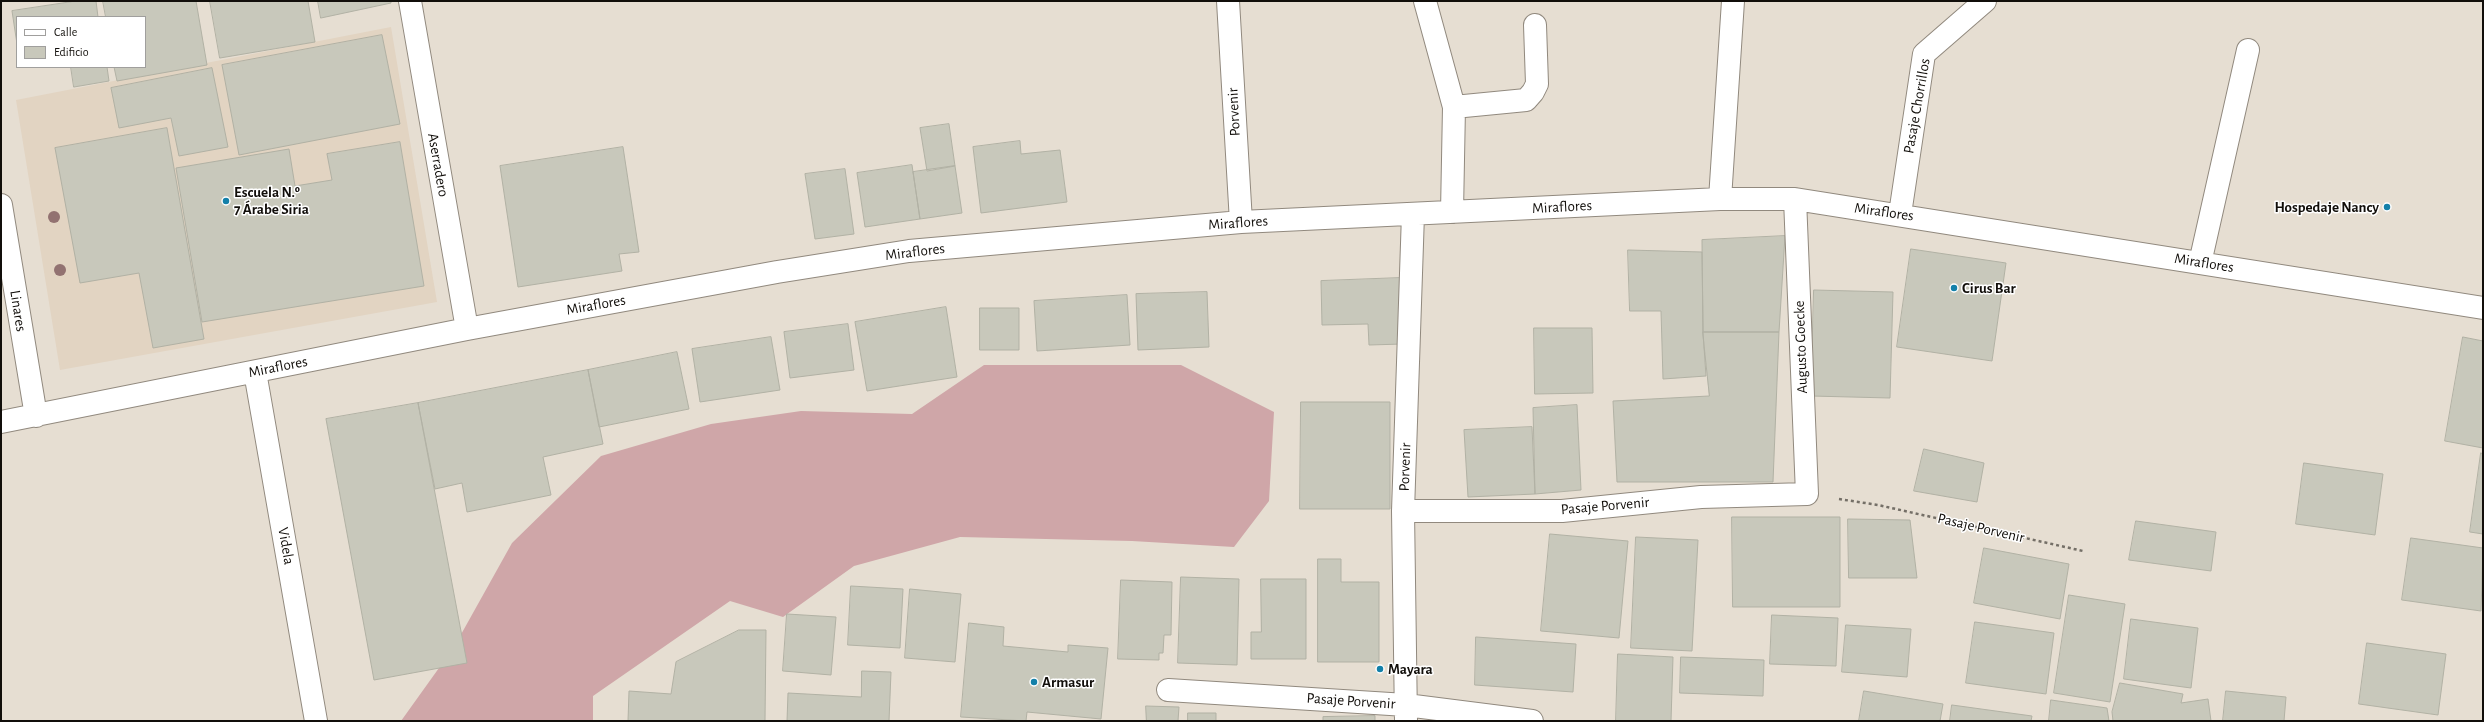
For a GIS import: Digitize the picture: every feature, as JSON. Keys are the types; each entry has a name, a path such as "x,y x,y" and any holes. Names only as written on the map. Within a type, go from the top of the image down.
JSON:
{"street":[{"name":"Aserradero","path":"410,1 467,329"},
{"name":"Porvenir","path":"1228,1 1241,222"},
{"path":"1426,1 1454,107 1452,212"},
{"path":"1720,199 1733,1"},
{"name":"Pasaje Chorrillos","path":"1900,214 1924,54 1985,1"},
{"path":"1454,107 1526,100 1533,92 1537,84 1535,25"},
{"path":"2200,263 2248,50"},
{"name":"Miraflores","path":"1,422 467,329 777,272 909,251 1241,222 1720,199 1795,199 1900,214 2483,308"},
{"name":"Augusto Goecke","path":"1795,199 1807,494"},
{"name":"Linares","path":"1,205 36,416"},
{"name":"Porvenir","path":"1406,713 1404,511 1413,214"},
{"name":"Videla","path":"255,372 316,721"},
{"name":"Pasaje Porvenir","path":"1404,511 1562,511 1701,497 1807,494"},
{"name":"Pasaje Porvenir","path":"1168,690 1406,713 1532,721"}],"path":[{"name":"Pasaje Porvenir","path":"1807,494 1812,497 1878,504 2083,551"}],"shaded area":[{"name":"Escuela N.º 7 Árabe Siria","path":"391,27 437,302 60,370 16,100"},
{"path":"984,365 1181,365 1274,412 1269,501 1234,547 1132,541 960,537 854,566 783,617 730,601 593,696 593,721 401,721 454,647 512,543 601,456 711,424 801,411 912,414"}],"building":[{"path":"76,1 96,1 98,16 16,16 16,37 12,11"},
{"path":"103,1 196,1 207,65 117,81 114,68 146,68 146,16 106,16"},
{"path":"210,1 308,1 315,42 220,58"},
{"path":"318,1 391,1 391,3 321,18"},
{"path":"382,35 400,124 239,155 222,65"},
{"path":"71,68 107,68 109,81 74,87"},
{"path":"212,68 228,147 179,156 171,118 119,128 111,88"},
{"path":"949,124 955,166 927,171 920,128"},
{"path":"167,128 204,339 153,348 139,273 80,283 55,148"},
{"path":"1020,141 1021,154 1060,150 1067,202 981,213 973,147"},
{"path":"400,142 424,286 202,322 176,168 289,149 295,186 332,180 327,154"},
{"path":"623,147 639,252 619,254 622,271 518,287 500,166"},
{"path":"912,165 920,219 865,227 857,173"},
{"path":"955,166 962,213 920,219 913,172"},
{"path":"845,169 854,234 815,239 805,174"},
{"path":"1785,236 1779,332 1703,332 1702,240"},
{"path":"1911,249 2006,263 1992,361 1897,347"},
{"path":"1628,250 1702,252 1703,332 1706,376 1663,379 1661,311 1630,311"},
{"path":"1400,278 1403,344 1369,345 1368,324 1322,325 1321,281"},
{"path":"1814,290 1893,292 1890,398 1811,396"},
{"path":"1207,292 1209,347 1138,350 1136,294"},
{"path":"1127,295 1130,345 1037,351 1034,301"},
{"path":"946,307 957,377 867,391 855,322"},
{"path":"980,308 1019,308 1019,350 980,350"},
{"path":"848,324 854,370 790,378 784,332"},
{"path":"1534,328 1592,328 1593,393 1535,394"},
{"path":"1703,332 1779,332 1773,482 1617,482 1613,401 1709,396"},
{"path":"771,337 780,390 700,402 692,349"},
{"path":"2463,337 2483,341 2483,448 2445,441"},
{"path":"677,352 689,409 599,427 588,370"},
{"path":"588,370 603,444 543,457 551,495 467,512 462,483 435,489 418,403"},
{"path":"1301,402 1390,402 1390,509 1300,509"},
{"path":"418,403 467,663 374,680 326,419"},
{"path":"1577,405 1581,490 1535,494 1533,408"},
{"path":"1532,427 1535,494 1468,497 1464,430"},
{"path":"1924,449 1984,463 1977,502 1914,491"},
{"path":"2481,453 2483,454 2483,534 2470,532"},
{"path":"2304,463 2383,474 2375,535 2296,524"},
{"path":"1732,517 1840,517 1840,607 1733,607"},
{"path":"1848,519 1910,520 1917,578 1849,578"},
{"path":"2136,521 2216,532 2211,571 2129,560"},
{"path":"1550,534 1628,541 1619,638 1541,631"},
{"path":"1636,537 1698,540 1692,651 1631,648"},
{"path":"2411,538 2483,548 2481,611 2402,600"},
{"path":"1984,548 2069,564 2060,619 1974,603"},
{"path":"1318,559 1341,559 1341,582 1379,582 1379,662 1318,662"},
{"path":"1181,577 1239,579 1237,665 1178,663"},
{"path":"1261,579 1306,579 1306,659 1251,659 1251,632 1261,632"},
{"path":"1121,580 1172,582 1171,635 1164,635 1163,653 1159,653 1159,660 1118,659"},
{"path":"851,586 903,589 900,648 848,645"},
{"path":"910,589 961,594 955,662 905,658"},
{"path":"2069,595 2125,604 2110,702 2054,693"},
{"path":"787,614 836,617 831,675 783,671"},
{"path":"1772,615 1838,618 1836,666 1770,664"},
{"path":"2131,619 2198,628 2191,688 2124,679"},
{"path":"1975,622 2054,633 2046,694 1966,683"},
{"name":"Armasur","path":"969,623 1004,627 1003,646 1068,652 1068,645 1108,648 1101,719 1027,712 1026,721 961,717"},
{"path":"1846,625 1911,629 1907,677 1842,672"},
{"path":"739,630 766,630 765,721 628,721 629,691 671,694 676,662"},
{"path":"1476,637 1576,644 1573,692 1475,685"},
{"path":"2367,643 2446,654 2438,715 2359,704"},
{"path":"1618,654 1673,657 1671,721 1616,721"},
{"path":"1681,657 1764,660 1763,696 1680,693"},
{"path":"862,671 891,672 889,721 787,721 788,693 861,697"},
{"path":"2120,683 2183,694 2181,703 2208,699 2211,721 2113,721 2112,712"},
{"path":"1864,691 1943,704 1940,721 1859,721"},
{"path":"2226,691 2286,697 2284,721 2223,721"},
{"path":"2051,700 2107,708 2109,721 2049,721"},
{"path":"1952,705 2032,716 2031,721 1950,721"},
{"path":"1146,706 1179,707 1178,721 1146,721"},
{"path":"1188,713 1216,713 1216,721 1188,721"},
{"path":"1375,716 1375,721 1323,721 1323,717"}],"place":[{"name":"Escuela N.º 7 Árabe Siria","path":"226,201"},
{"name":"Hospedaje Nancy","path":"2387,207"},
{"name":"Cirus Bar","path":"1954,288"},
{"name":"Mayara","path":"1380,669"},
{"name":"Armasur","path":"1034,682"}]}
